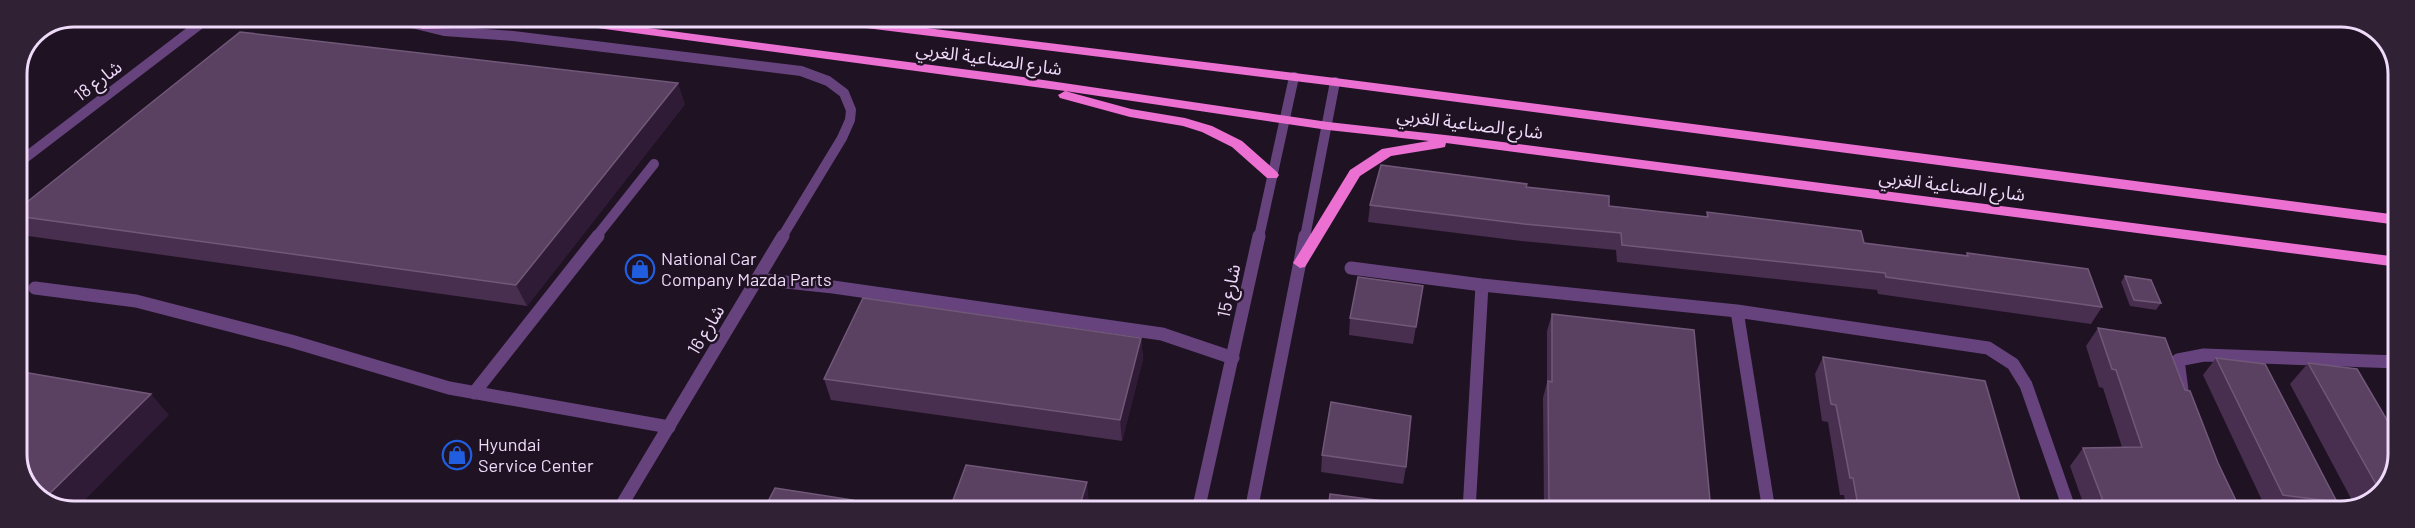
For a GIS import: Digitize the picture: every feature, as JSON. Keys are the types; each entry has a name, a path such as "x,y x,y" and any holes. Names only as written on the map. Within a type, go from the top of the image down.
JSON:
{"main road":[{"name":"شارع الصناعية الغربي","path":"618,27 1023,81 1328,126 1463,141 2388,260"},
{"name":"شارع الصناعية الغربي","path":"890,27 1335,82 2388,219"},
{"path":"1023,81 1101,105 1207,129 1237,144 1272,175"},
{"path":"1300,263 1355,172 1387,152 1463,141"}],"street":[{"name":"شارع 18","path":"27,156 194,27"},
{"name":"شارع 16","path":"429,27 444,31 524,38 801,71 820,76 835,84 850,105 851,118 842,138 624,501"},
{"name":"شارع 15","path":"1200,501 1294,77"},
{"path":"1253,501 1335,82"},
{"path":"474,393 654,164"},
{"path":"1351,268 1482,285 1737,311 1988,348 2013,364 2026,385 2067,501"},
{"path":"757,279 833,287 1162,334 1233,358"},
{"path":"1470,501 1482,285"},
{"path":"35,288 136,301 291,341 449,388 669,427"},
{"path":"1737,311 1767,501"},
{"path":"2187,403 2180,382 2178,360 2204,356 2388,362"}],"building":[{"path":"240,32 678,83 516,285 27,217 27,202"},
{"path":"1381,165 1527,184 1526,187 1609,196 1609,206 1708,217 1707,212 1861,231 1864,243 1968,256 1967,253 2088,269 2102,307 1886,277 1885,273 1622,245 1621,233 1524,224 1370,205"},
{"path":"2125,276 2151,280 2161,303 2134,300"},
{"path":"1358,277 1423,286 1416,327 1350,318"},
{"path":"863,298 1141,338 1120,420 824,379"},
{"path":"1552,314 1694,330 1710,501 1549,501 1548,381 1552,382"},
{"path":"2098,328 2165,338 2185,390 2190,391 2218,463 2236,501 2103,501 2083,448 2142,447 2116,370 2112,369"},
{"path":"1823,357 1985,381 2020,501 1857,501 1853,478 1850,478 1836,405 1831,404"},
{"path":"2216,358 2265,364 2336,501 2283,495"},
{"path":"2308,363 2357,369 2388,422 2387,463 2376,485"},
{"path":"27,373 151,394 49,494 39,485 33,477 27,457"},
{"path":"1331,402 1411,416 1406,467 1322,455"},
{"path":"966,465 1087,482 1081,501 953,501"},
{"path":"775,488 853,500 853,501 768,501"},
{"path":"1330,494 1383,501 1329,501"}],"place":[{"name":"National Car Company Mazda Parts","path":"640,269"},
{"name":"Hyundai Service Center","path":"457,455"}]}
